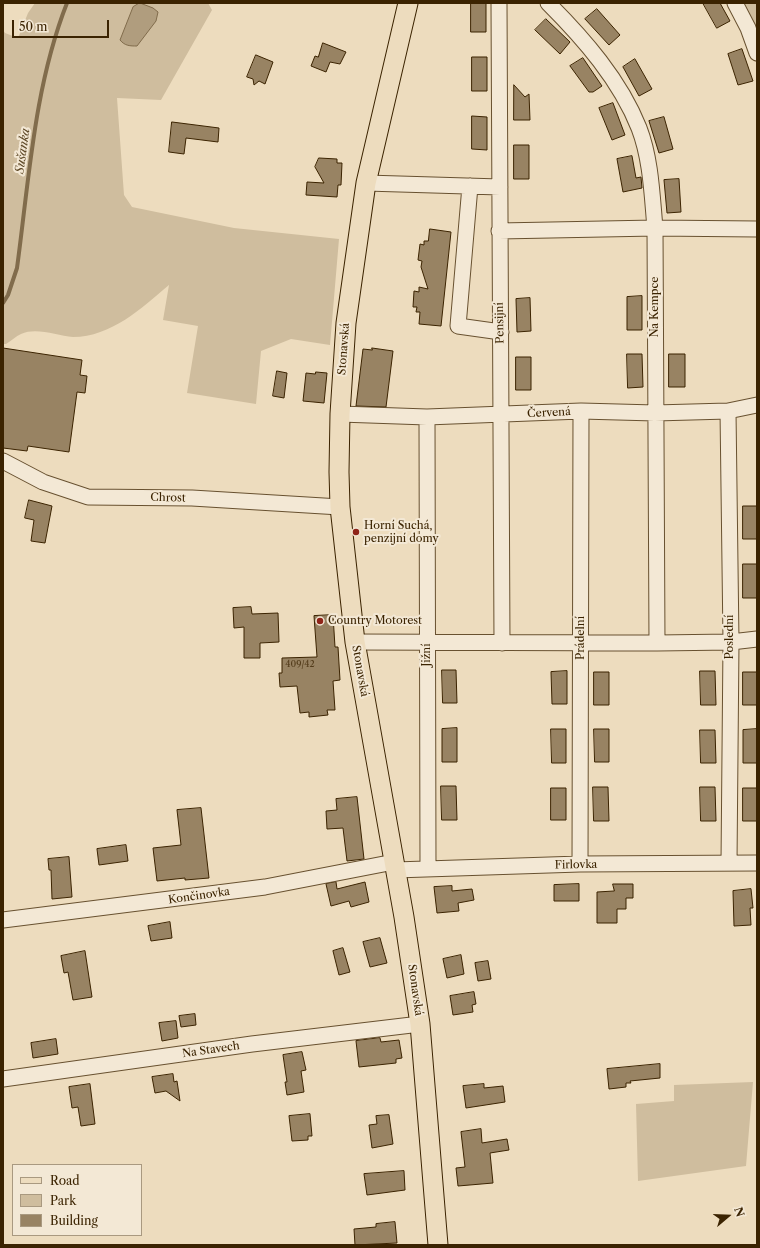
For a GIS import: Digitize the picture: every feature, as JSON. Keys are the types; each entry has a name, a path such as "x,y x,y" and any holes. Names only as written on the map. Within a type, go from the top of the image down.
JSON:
{"main road":[{"name":"Stonavská","path":"408,3 366,183 346,323 340,414 340,507 355,642 404,917 420,1024 438,1245"}],"street":[{"name":"Pensijní","path":"499,3 502,643"},
{"name":"Na Kempce","path":"548,3 583,38 616,84 639,129 651,178 655,228 657,643"},
{"path":"735,3 748,28 757,53"},
{"path":"366,183 500,187"},
{"path":"470,186 458,326 501,332"},
{"path":"499,231 655,228 757,229"},
{"name":"Červená","path":"340,414 427,417 502,416 581,411 655,413 728,411 757,405"},
{"name":"Prádelní","path":"580,864 581,411"},
{"name":"Poslední","path":"728,411 731,642 729,863"},
{"name":"Jižní","path":"427,417 428,868"},
{"name":"Chrost","path":"3,461 43,482 88,497 192,498 340,507"},
{"path":"355,642 502,643 581,641 657,643 731,642 757,639"},
{"name":"Firlovka","path":"394,866 428,868 580,864 757,863"},
{"name":"Končinovka","path":"3,920 265,887 394,866"},
{"name":"Na Stavech","path":"3,1079 252,1044 420,1024"}],"green space":[{"path":"35,3 208,3 212,10 161,100 117,98 124,195 132,207 234,228 339,239 330,345 291,339 261,351 256,404 187,393 198,326 163,320 169,285 137,312 113,327 100,332 87,336 73,337 34,331 19,335 6,344 3,344 3,30 5,33 18,38 28,13"},
{"path":"742,3 757,3 757,34"},
{"path":"753,1082 746,1166 638,1181 636,1104 674,1101 674,1085"}],"shaded area":[{"path":"140,3 153,8 158,12 156,21 137,46 132,46 120,40 133,7"}],"building":[{"path":"471,3 486,3 486,32 471,32"},
{"path":"703,3 720,3 730,21 717,28"},
{"path":"597,9 620,35 609,45 585,19"},
{"path":"546,19 570,42 560,54 535,30"},
{"path":"323,43 346,52 340,64 330,62 326,72 311,66 315,56 318,57"},
{"path":"742,49 753,81 738,85 728,54"},
{"path":"256,55 273,62 265,84 259,81 254,85 253,79 247,77"},
{"path":"472,57 487,57 487,91 472,91"},
{"path":"583,58 602,86 593,92 589,92 570,66"},
{"path":"635,59 652,89 639,96 623,67"},
{"path":"514,85 525,97 529,94 530,120 514,120"},
{"path":"613,103 625,135 612,140 599,108"},
{"path":"472,116 487,117 487,150 472,149"},
{"path":"664,117 673,149 659,153 649,121"},
{"path":"172,122 219,128 218,142 186,138 184,154 169,152"},
{"path":"514,145 529,145 529,179 514,179"},
{"path":"632,156 636,178 641,177 642,188 623,192 617,159"},
{"path":"319,158 337,159 337,163 342,163 341,185 338,185 337,197 306,195 307,182 324,183 315,167"},
{"path":"679,179 681,212 667,213 664,180"},
{"path":"430,229 451,232 441,326 419,324 420,312 416,312 417,307 413,307 414,291 419,292 419,287 428,289 421,267 422,261 418,260 420,244 424,245 424,241 428,241"},
{"path":"642,296 642,330 627,330 627,297"},
{"path":"530,298 531,331 517,332 516,299"},
{"path":"3,348 82,360 80,375 87,376 85,393 77,392 69,452 28,446 27,451 3,448"},
{"path":"372,348 393,351 386,407 356,406 363,349 372,350"},
{"path":"627,354 642,354 643,387 628,388"},
{"path":"669,354 685,354 685,387 669,387"},
{"path":"516,357 531,357 531,390 516,390"},
{"path":"277,371 287,373 284,398 273,396"},
{"path":"316,372 327,373 324,403 303,401 306,373 315,374"},
{"path":"29,500 52,506 45,543 31,541 34,520 25,518"},
{"path":"743,506 757,506 757,539 743,539"},
{"path":"743,564 757,564 757,598 743,598"},
{"path":"251,607 252,614 278,613 279,642 260,643 260,658 244,658 244,627 234,628 233,608"},
{"path":"333,615 335,647 338,647 340,680 333,681 335,710 327,710 328,715 309,717 309,712 300,713 297,686 280,687 279,673 282,673 282,658 317,657 314,616"},
{"path":"442,670 456,670 457,703 443,703"},
{"path":"567,671 567,704 552,704 551,672"},
{"path":"700,671 715,671 716,705 701,705"},
{"path":"594,672 609,672 609,705 594,705"},
{"path":"743,672 757,672 757,705 743,705"},
{"path":"457,728 457,762 442,762 442,729"},
{"path":"551,729 566,729 566,763 552,763"},
{"path":"594,729 609,729 609,762 595,762"},
{"path":"757,729 757,763 743,763 743,730"},
{"path":"700,730 715,730 716,763 701,763"},
{"path":"441,786 456,786 457,820 442,820"},
{"path":"593,787 608,787 609,821 594,821"},
{"path":"700,787 715,787 716,821 701,821"},
{"path":"551,788 566,788 566,820 551,820"},
{"path":"743,788 757,788 757,821 743,821"},
{"path":"357,797 364,859 347,861 343,828 327,829 326,811 337,810 336,799"},
{"path":"201,808 209,878 185,880 185,878 157,881 153,848 181,845 177,810"},
{"path":"126,845 128,861 99,865 97,849"},
{"path":"69,857 72,897 52,899 51,870 49,870 48,859"},
{"path":"336,882 337,889 365,882 369,902 351,907 349,901 331,906 326,884"},
{"path":"579,884 579,901 554,901 554,885"},
{"path":"613,884 633,884 633,898 626,898 626,909 617,909 617,923 597,923 597,892 614,891"},
{"path":"452,886 452,891 472,889 474,900 458,903 459,911 437,913 434,887"},
{"path":"751,889 753,908 750,908 751,925 734,926 733,891"},
{"path":"170,922 172,938 151,941 148,926"},
{"path":"380,938 387,963 370,967 363,942"},
{"path":"343,948 350,972 339,975 333,951"},
{"path":"85,951 92,997 73,1000 68,972 64,973 61,956"},
{"path":"461,955 464,974 447,978 443,959"},
{"path":"488,961 491,979 478,981 475,963"},
{"path":"474,992 476,1004 472,1005 473,1012 453,1015 450,996"},
{"path":"195,1014 196,1025 181,1027 179,1016"},
{"path":"176,1021 178,1038 162,1041 159,1023"},
{"path":"380,1038 381,1042 399,1040 402,1058 396,1059 396,1063 359,1067 356,1041"},
{"path":"56,1039 58,1054 33,1058 31,1043"},
{"path":"302,1052 306,1070 301,1071 304,1092 287,1095 285,1082 287,1082 283,1055"},
{"path":"660,1064 660,1078 630,1081 631,1083 626,1083 626,1087 609,1089 607,1069"},
{"path":"173,1074 174,1082 177,1081 180,1101 166,1091 155,1093 152,1077"},
{"path":"90,1084 95,1124 81,1126 78,1107 72,1108 69,1087"},
{"path":"484,1084 484,1088 503,1086 505,1102 466,1108 463,1086"},
{"path":"310,1114 312,1136 308,1136 308,1140 292,1141 289,1116"},
{"path":"389,1115 393,1144 372,1148 369,1125 377,1124 376,1116"},
{"path":"481,1129 482,1143 507,1139 509,1150 490,1153 493,1183 458,1186 456,1168 465,1167 461,1132"},
{"path":"404,1171 405,1190 367,1195 364,1174"},
{"path":"395,1222 397,1243 355,1245 354,1229 376,1227 376,1224"}],"waterway":[{"name":"Sušanka","path":"3,303 8,295 17,268 29,168 40,101 47,67 67,3"}],"place":[{"name":"Horní Suchá, penzijní domy","path":"356,532"},
{"name":"Country Motorest","path":"320,621"}]}
